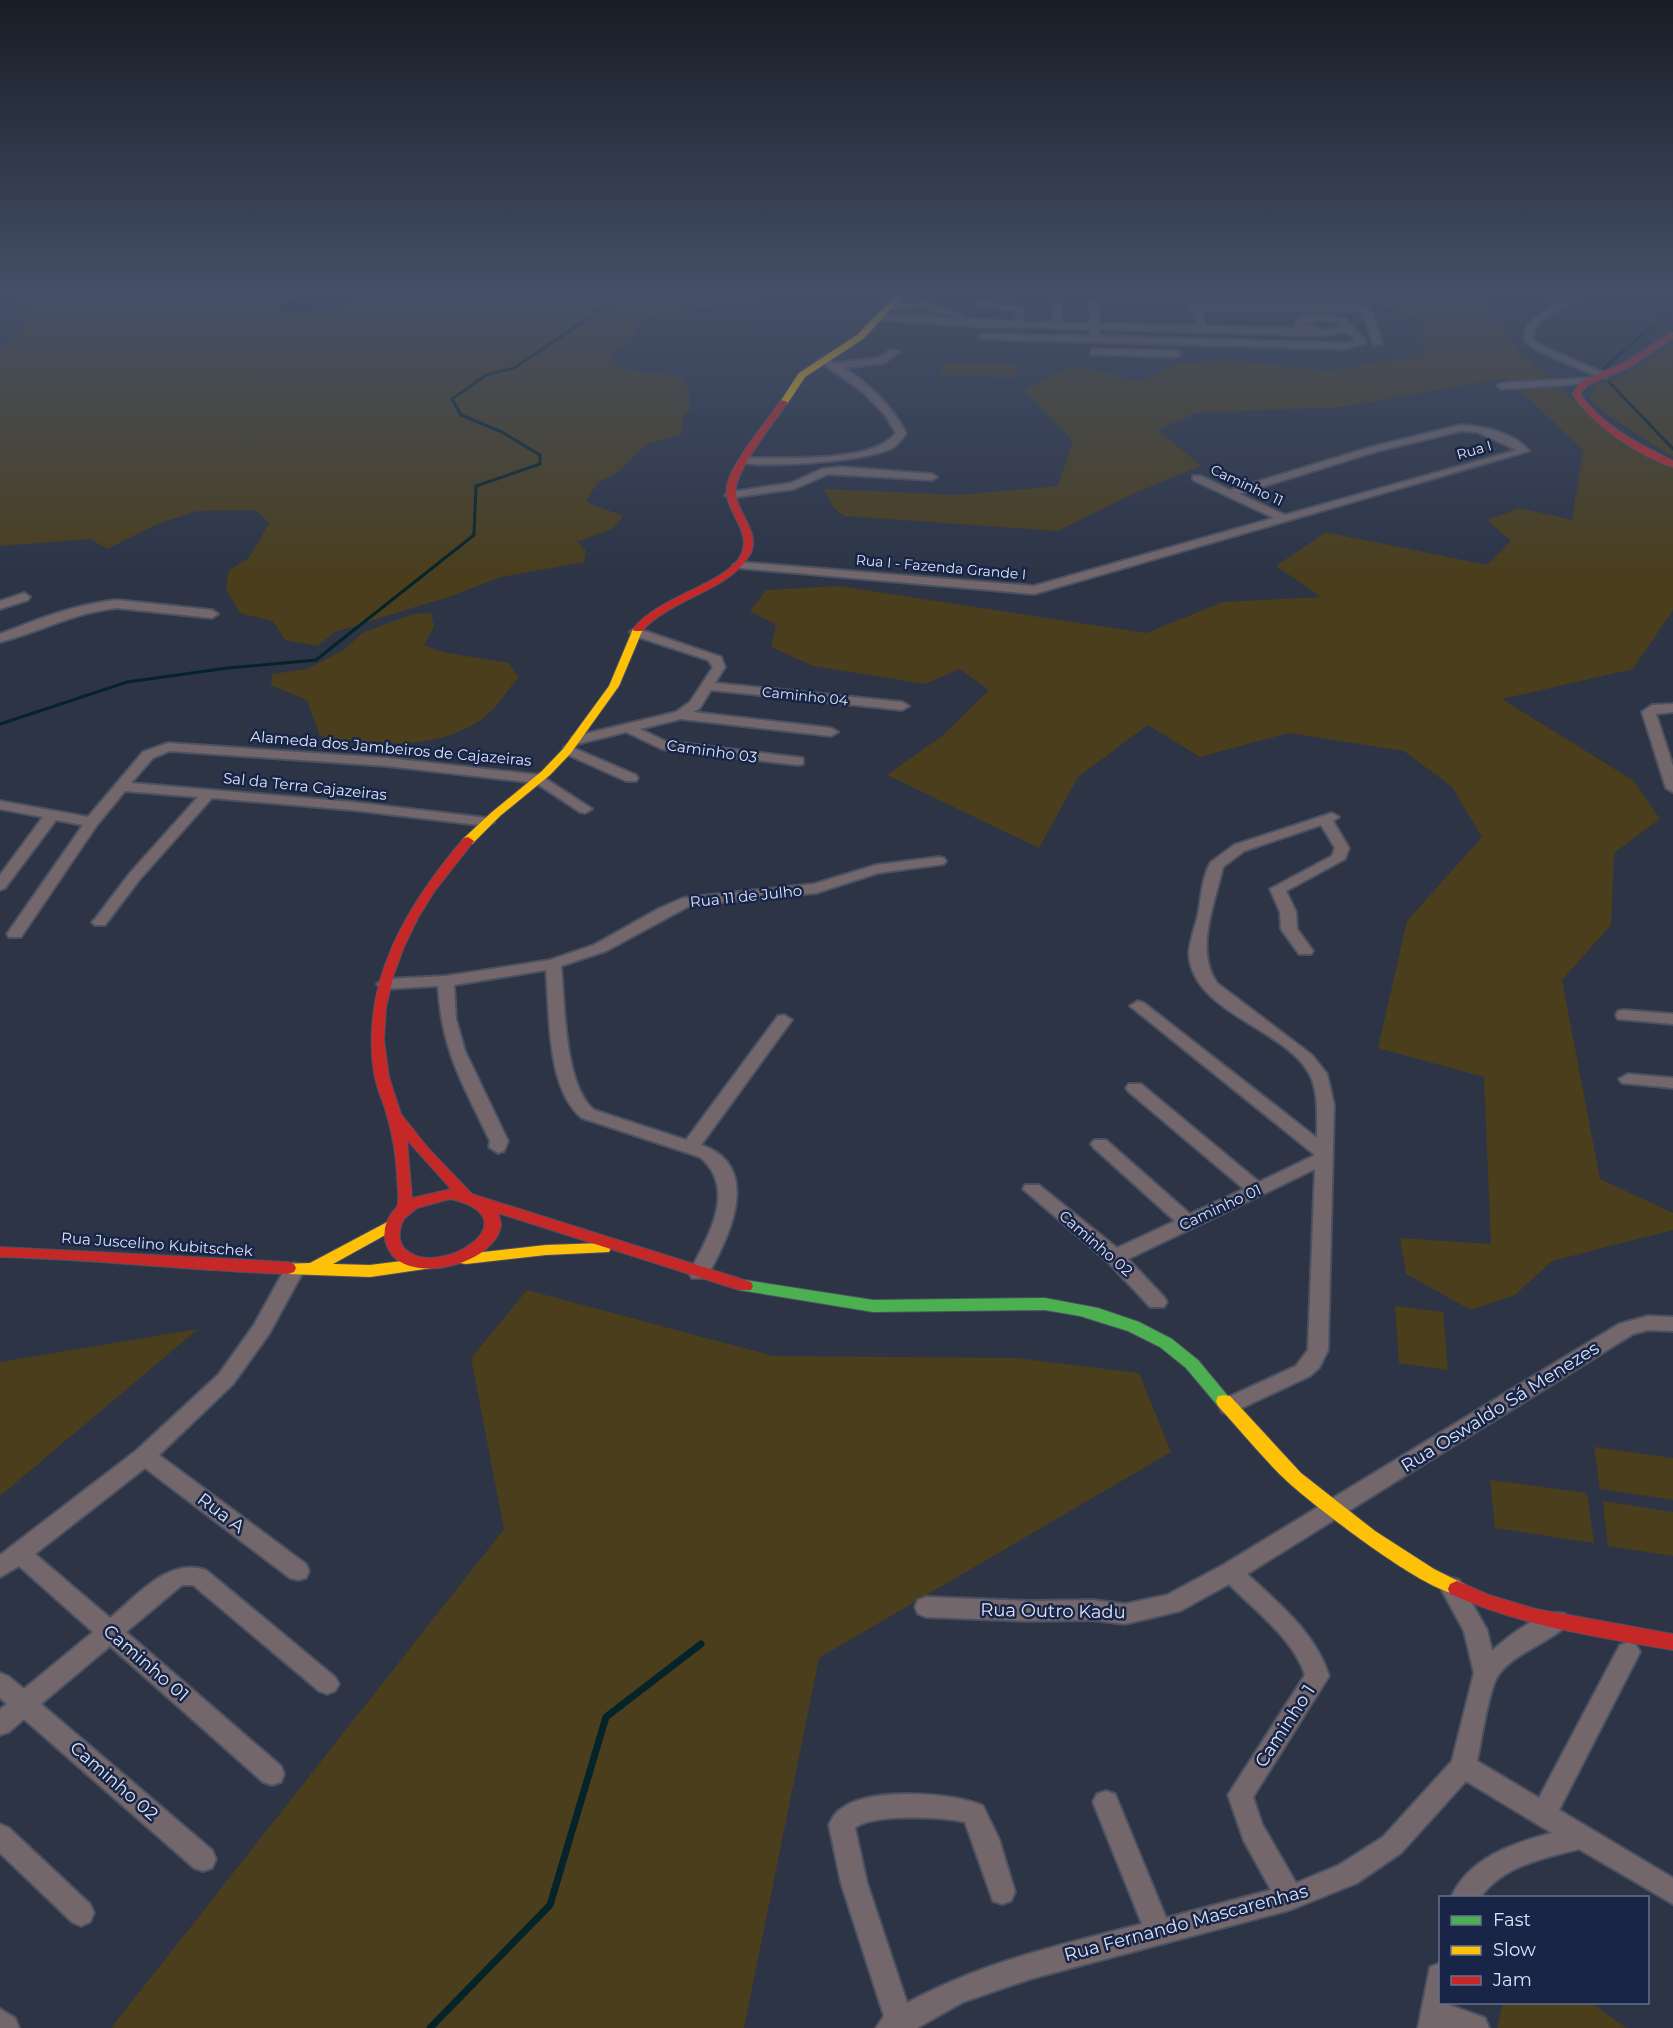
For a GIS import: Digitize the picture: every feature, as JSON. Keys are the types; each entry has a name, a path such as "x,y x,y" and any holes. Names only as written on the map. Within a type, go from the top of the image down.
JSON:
{"main road":[{"path":"404,1210 406,1168 393,1111 385,1089 377,1048 377,1022 385,984 407,924 445,871 487,822 540,779 573,745 620,674 636,632 655,612 739,565 749,548 749,540 730,495 732,483 794,387"},
{"path":"1580,387 1576,394 1580,404 1673,464"},
{"path":"393,1111 423,1151 466,1196 699,1273 759,1290 850,1303 911,1307 1045,1304 1096,1312 1124,1323 1180,1353 1294,1478 1334,1510 1406,1561 1451,1587 1503,1607 1557,1621 1673,1642"},
{"path":"466,1196 433,1196 404,1210 393,1224 390,1234 393,1245 400,1254 411,1261 439,1265 464,1259 546,1250 623,1248"},
{"path":"464,1259 480,1249 490,1237 494,1224 490,1211 480,1202"},
{"path":"303,1270 393,1224"},
{"name":"Rua Juscelino Kubitschek","path":"0,1252 80,1254 214,1267 368,1274 426,1264"}],"street":[{"path":"747,461 852,455 888,447 897,440 901,433 897,421 860,387"},
{"name":"Rua I","path":"1170,552 1524,451 1518,445 1479,429 1461,428 1322,465 1231,493"},
{"path":"730,495 794,486 826,471 841,470 932,477"},
{"name":"Caminho 11","path":"1197,478 1284,519"},
{"name":"Rua I - Fazenda Grande I","path":"739,565 1028,591 1170,552"},
{"path":"0,605 24,597"},
{"path":"0,638 64,614 110,604 212,614"},
{"path":"573,745 681,715 695,705 719,667 717,660 712,657 636,632"},
{"name":"Caminho 04","path":"708,686 902,706"},
{"path":"1673,708 1657,708 1649,712 1673,788"},
{"path":"681,715 831,732"},
{"name":"Caminho 03","path":"630,729 662,745 798,761"},
{"path":"573,745 631,778"},
{"name":"Alameda dos Jambeiros de Cajazeiras","path":"15,934 92,822 121,786 148,755 168,747 184,746 387,762 540,779 585,809"},
{"name":"Sal da Terra Cajazeiras","path":"121,786 487,822"},
{"path":"100,922 135,876 209,793"},
{"path":"0,805 92,822"},
{"path":"0,885 52,815"},
{"path":"1229,1406 1303,1371 1312,1363 1318,1350 1324,1155 1323,1089 1309,1061 1297,1049 1210,986 1196,962 1216,865 1239,848 1329,818 1342,848 1338,858 1278,889 1288,912 1289,929 1305,951"},
{"name":"Rua 11 de Julho","path":"385,984 446,981 553,964 600,948 663,912 688,901 816,888 876,869 939,861"},
{"path":"553,964 564,1071 577,1105 596,1117 690,1147 714,1158 725,1178 726,1220 699,1273"},
{"path":"446,981 448,1019 454,1040 470,1083 499,1141 498,1147"},
{"path":"1138,1006 1324,1155"},
{"path":"1624,1015 1673,1019"},
{"path":"690,1147 784,1020"},
{"path":"1628,1079 1673,1083"},
{"path":"1136,1088 1257,1190"},
{"path":"1100,1144 1188,1222"},
{"name":"Caminho 01","path":"1116,1257 1257,1190 1324,1155"},
{"name":"Caminho 02","path":"1032,1189 1116,1257 1157,1302"},
{"path":"0,1568 145,1456 195,1411 245,1357 303,1270"},
{"name":"Rua Oswaldo Sá Menezes","path":"1334,1510 1626,1329 1648,1323 1673,1324"},
{"name":"Rua A","path":"145,1456 298,1571"},
{"name":"Rua Outro Kadu","path":"926,1607 1029,1611 1092,1610 1125,1614 1172,1604 1231,1572 1334,1510"},
{"name":"Caminho 01","path":"19,1552 272,1774"},
{"name":"Caminho 1","path":"1231,1572 1300,1644 1316,1667 1317,1676 1240,1795 1247,1818 1290,1898"},
{"path":"0,1724 163,1587 175,1578 195,1574 327,1684"},
{"name":"Rua Fernando Mascarenhas","path":"895,2024 956,1991 1030,1966 1290,1898 1348,1874 1392,1845 1463,1766 1486,1673 1475,1630 1451,1587"},
{"path":"1486,1673 1525,1636 1557,1621"},
{"path":"1544,1815 1628,1652"},
{"name":"Caminho 02","path":"0,1683 203,1858"},
{"path":"1463,1766 1673,1892"},
{"path":"1106,1802 1158,1931"},
{"path":"895,2024 848,1859 842,1825 848,1817 861,1811 938,1806 969,1810 976,1816 1002,1892"},
{"path":"0,1836 81,1912"},
{"path":"1465,1896 1470,1887 1493,1869 1520,1854 1581,1837"},
{"path":"1439,1982 1433,2021 1475,2028"},
{"path":"0,2023 5,2028"}],"shaded area":[{"path":"0,387 687,387 689,391 690,409 683,417 681,434 647,444 618,472 597,483 586,502 624,516 612,529 577,542 586,551 584,562 501,577 451,596 335,632 318,646 285,640 273,621 240,613 226,589 229,570 249,558 269,523 256,510 197,511 158,524 107,549 90,539 0,546"},
{"path":"1031,387 1458,387 1341,407 1195,413 1158,430 1201,466 1137,492 1057,531 844,516 834,508 824,489 959,495 1058,486 1073,441 1024,390"},
{"path":"1516,387 1559,387 1648,456 1673,468 1673,610 1633,669 1502,699 1634,781 1660,819 1614,853 1611,925 1562,980 1600,1179 1673,1213 1673,1230 1552,1261 1515,1295 1471,1310 1406,1274 1400,1238 1491,1244 1484,1077 1378,1048 1407,921 1482,837 1452,787 1404,751 1289,733 1200,757 1148,725 1078,777 1039,848 887,775 942,736 989,690 960,669 925,684 813,666 771,647 776,625 750,611 766,590 838,586 1146,633 1223,602 1321,597 1276,566 1326,532 1487,565 1511,541 1487,520 1520,508 1572,520 1583,450"},
{"path":"1594,387 1673,387 1673,457 1603,412 1590,399"},
{"path":"431,613 434,627 424,645 442,652 508,663 519,677 486,716 468,727 428,741 406,743 384,744 320,736 307,700 271,685 272,674 307,669 345,649 362,633 413,614"},
{"path":"527,1290 773,1356 1016,1358 1139,1373 1171,1452 819,1658 744,2028 111,2028 504,1529 471,1358"},
{"path":"1395,1306 1443,1312 1448,1370 1399,1363"},
{"path":"198,1329 0,1496 0,1362"},
{"path":"1594,1447 1673,1458 1673,1500 1600,1489"},
{"path":"1490,1480 1587,1493 1594,1543 1495,1528"},
{"path":"1603,1501 1673,1512 1673,1556 1608,1546"},
{"path":"1503,2004 1592,2004 1627,2028 1497,2028"}],"waterway":[{"path":"0,724 127,682 228,668 316,660 474,535 476,486 540,464 540,455 502,432 461,415 452,399 470,387"},
{"path":"1613,387 1673,449"},
{"path":"430,2028 550,1905 606,1717 701,1644"}],"traffic: fast":[{"path":"745,1286 873,1306 1045,1304 1098,1314 1134,1327 1166,1343 1192,1364 1224,1401"}],"traffic: slow":[{"path":"784,402 794,387"},
{"path":"468,841 496,814 546,773 567,751 614,686 638,629"},
{"path":"312,1269 393,1224"},
{"path":"466,1259 546,1250 603,1248"},
{"path":"288,1268 370,1271 426,1264"},
{"path":"1224,1401 1295,1478 1369,1536 1427,1574 1457,1589"}],"traffic: jam":[{"path":"1582,387 1576,394 1593,415 1619,435 1673,464"},
{"path":"638,629 662,608 726,575 746,554 749,545 748,536 733,502 732,484 747,456 784,402"},
{"path":"404,1210 405,1185 401,1148 381,1072 378,1040 380,1008 386,977 411,918 447,865 468,841"},
{"path":"398,1118 423,1151 466,1196"},
{"path":"450,1194 477,1201 491,1213 494,1226 488,1238 476,1249 459,1258 440,1263 421,1263 402,1255 392,1238 393,1224 397,1216 404,1209 421,1200 450,1194"},
{"path":"480,1202 745,1286"},
{"path":"0,1252 72,1254 288,1268"},
{"path":"1457,1589 1482,1600 1536,1617 1673,1642"}]}
